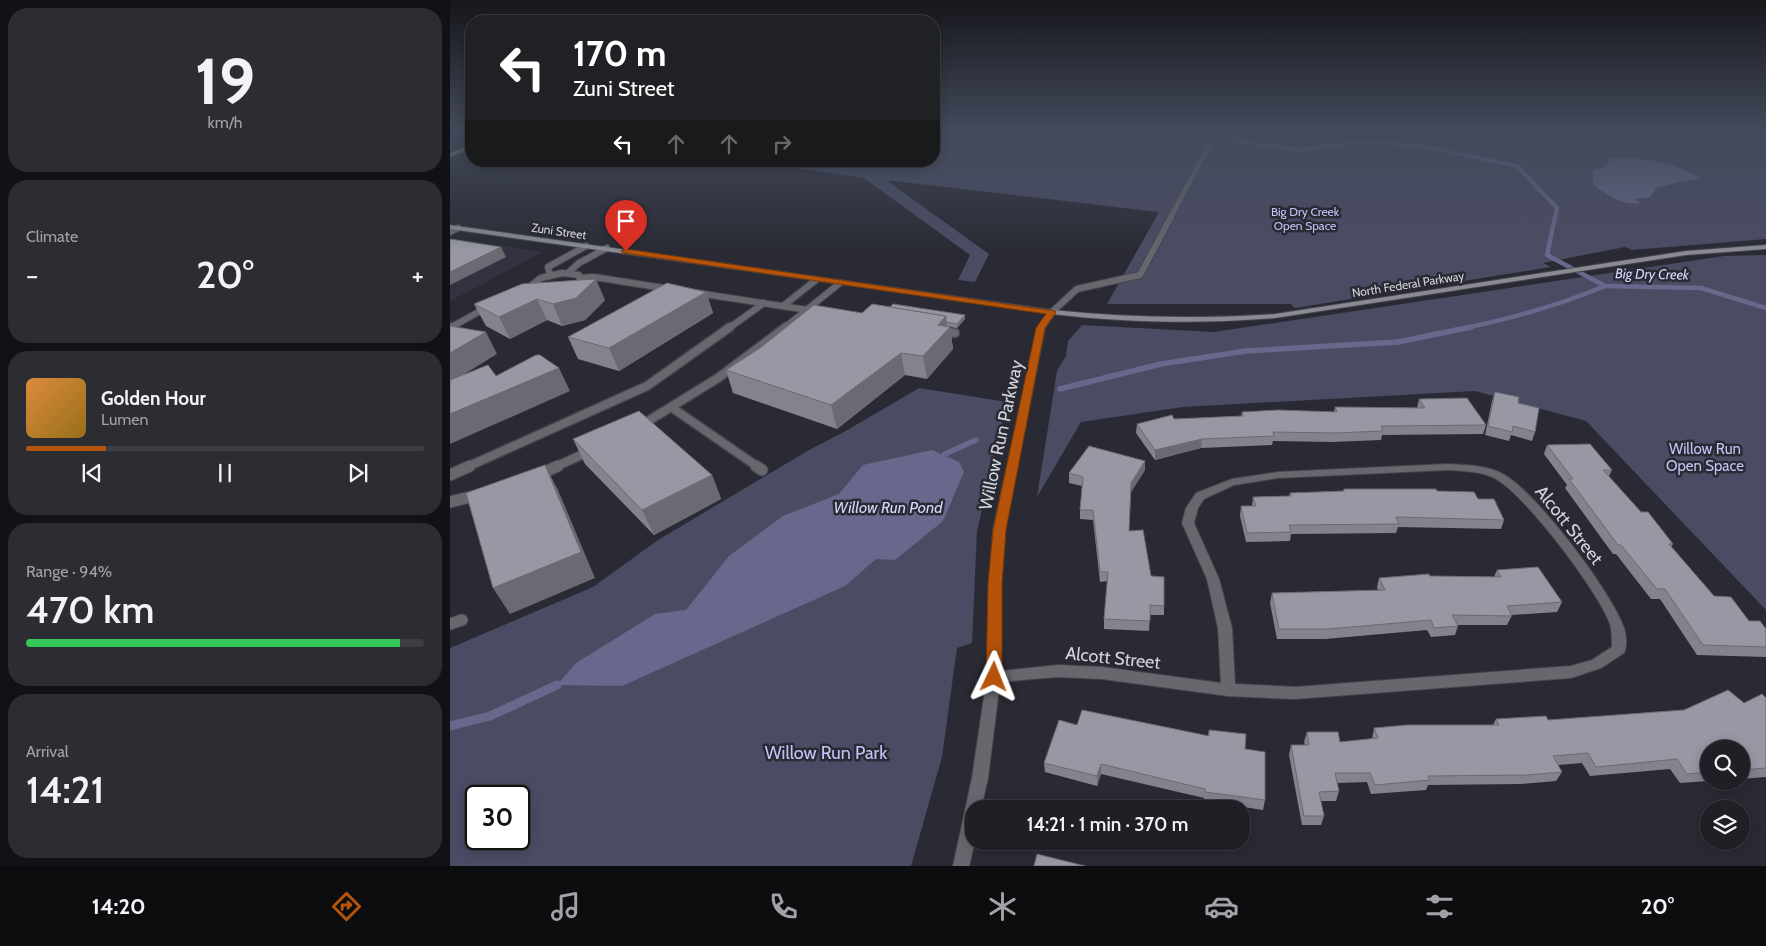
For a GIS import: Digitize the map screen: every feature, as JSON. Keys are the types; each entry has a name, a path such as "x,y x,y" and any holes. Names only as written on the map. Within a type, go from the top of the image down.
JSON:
{"main road":[{"name":"Zuni Street","path":"454,228 1052,312"},
{"name":"North Federal Parkway","path":"1052,312 1124,320 1232,320 1315,311 1716,250 1766,246"}],"street":[{"name":"Willow Run Parkway","path":"961,866 980,778 994,677 995,584 999,530 1041,328 1052,312"},
{"name":"Alcott Street","path":"994,677 1057,671 1102,673 1228,690 1295,693 1571,672 1596,664 1619,649 1616,622 1598,592 1541,514 1510,483 1482,470 1447,467 1377,469 1278,475 1232,482 1200,496 1192,508 1188,523 1213,579 1225,628 1228,690"}],"lane":[{"path":"1052,312 1067,295 1081,287 1125,282 1140,275 1195,171"},
{"path":"450,232 454,228"},
{"path":"550,275 548,267 586,246"},
{"path":"568,273 579,263 607,248"},
{"path":"581,278 575,286 559,292 541,294 525,291 534,281 550,275 568,273 580,275 581,278 594,277 679,290"},
{"path":"783,306 816,280"},
{"path":"632,430 674,409 752,354 811,311 840,283"},
{"path":"688,292 811,311"},
{"path":"450,328 499,301"},
{"path":"450,475 647,386 764,303"},
{"path":"927,328 955,333"},
{"path":"674,409 762,470"},
{"path":"531,478 599,446"},
{"path":"450,502 486,494"},
{"path":"450,624 462,620"}],"shaded area":[{"path":"450,238 543,252 450,301"}],"green space":[{"name":"Big Dry Creek Open Space","path":"820,171 1766,171 1766,239 1632,250 1625,247 1543,263 1551,267 1295,308 1291,304 1107,304 1159,212 886,180 989,254 975,282 958,280 970,255 864,178"},
{"name":"Willow Run Open Space","path":"1766,255 1766,610 1586,421 1475,391 1183,407 1081,422 1037,497 1057,371 1066,356 1068,341 1082,325 1214,332 1724,256"},
{"name":"Willow Run Park","path":"919,388 1007,402 977,531 972,643 957,648 942,757 911,866 450,866 450,648 593,587 658,540 809,450 844,432"}],"water":[{"path":"1593,171 1688,171 1701,178 1657,187 1650,197 1634,199 1641,203 1634,204 1616,199 1593,185"},
{"name":"Willow Run Pond","path":"932,450 959,462 964,472 943,521 895,560 876,559 845,586 622,686 557,685 576,663 655,614 686,610 729,556 783,516 839,494 863,465"}],"building":[{"path":"450,239 501,247 450,272"},
{"path":"596,279 576,298 553,304 537,299 499,317 474,304 522,284"},
{"path":"667,283 706,292 609,348 568,337"},
{"path":"872,304 946,316 938,325 950,327 923,356 901,353 831,405 726,370 760,348 814,305 862,313"},
{"path":"893,304 965,315 957,324 946,322 946,316 890,307"},
{"path":"450,326 486,332 450,353"},
{"path":"536,355 540,355 559,368 450,414 450,380 488,365 496,376"},
{"path":"1495,392 1519,397 1518,403 1539,408 1535,432 1513,426 1512,432 1488,426"},
{"path":"1467,398 1486,425 1381,426 1383,431 1334,433 1273,432 1274,436 1202,439 1155,450 1137,424 1172,415 1174,419 1243,416 1242,412 1278,410 1337,412 1335,407 1425,408 1419,399"},
{"path":"639,411 712,475 642,510 573,439"},
{"path":"1590,444 1612,470 1603,470 1641,512 1648,512 1673,544 1669,544 1714,596 1731,597 1749,621 1760,621 1766,629 1766,647 1703,645 1665,589 1657,589 1621,545 1618,545 1569,479 1573,479 1547,445"},
{"path":"1089,446 1145,461 1131,483 1129,531 1143,530 1151,576 1164,577 1164,606 1150,605 1150,621 1104,619 1108,572 1100,572 1093,510 1080,510 1083,477 1069,473"},
{"path":"545,465 581,552 493,588 466,493"},
{"path":"1344,489 1436,489 1437,491 1474,492 1478,499 1494,499 1504,520 1396,517 1399,524 1289,525 1291,532 1247,533 1241,506 1256,506 1253,497 1291,496 1290,493 1344,491"},
{"path":"1538,567 1562,602 1507,606 1512,616 1452,615 1458,626 1434,628 1431,620 1328,629 1279,629 1272,593 1385,590 1379,578 1429,574 1430,576 1501,577 1497,570"},
{"path":"1728,690 1744,703 1762,694 1766,698 1766,768 1750,769 1750,740 1700,740 1700,773 1687,774 1677,759 1596,767 1588,753 1553,756 1562,772 1526,775 1428,776 1430,780 1375,785 1370,773 1335,773 1339,791 1319,792 1324,816 1304,816 1291,745 1309,745 1307,732 1338,732 1340,742 1378,738 1374,728 1407,725 1499,725 1496,719 1546,716 1548,720 1684,710"},
{"path":"1082,710 1209,736 1209,730 1246,734 1245,749 1265,752 1265,800 1205,792 1205,789 1101,764 1097,776 1044,763 1059,720 1077,725"},
{"path":"1037,854 1085,866 1034,866"}],"waterway":[{"name":"Big Dry Creek","path":"1522,171 1557,208 1555,218"},
{"name":"Big Dry Creek","path":"1555,217 1547,255 1605,286"},
{"path":"1465,328 1536,310 1605,286"},
{"name":"Big Dry Creek","path":"1605,286 1701,288 1766,308"},
{"path":"1060,389 1161,364 1246,351 1398,342 1471,327"},
{"path":"945,454 976,440"},
{"path":"450,726 490,716 557,685"}],"route":[{"path":"626,251 816,280 1052,312 1041,328 999,530 995,584 996,635 994,677"}]}
